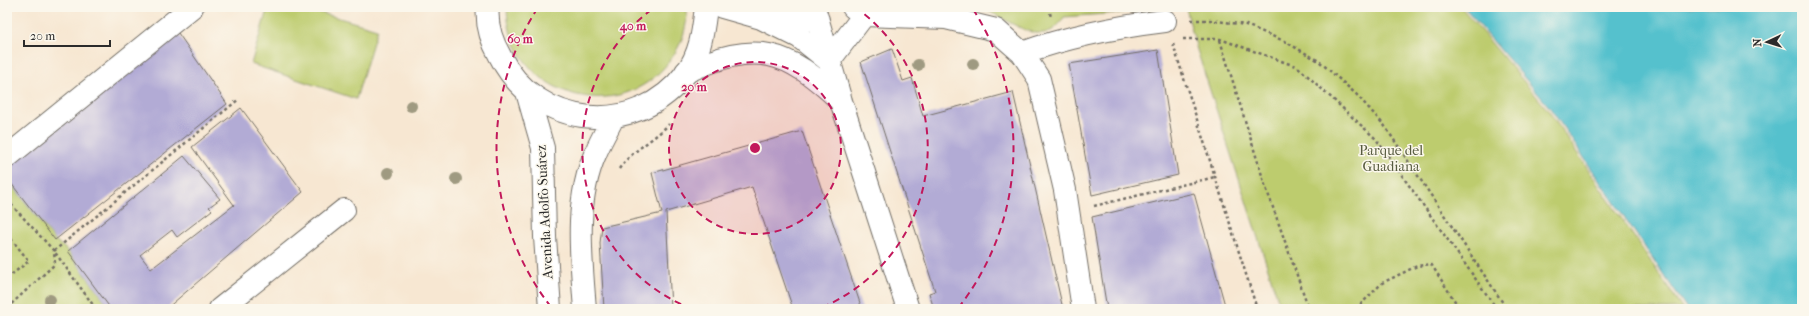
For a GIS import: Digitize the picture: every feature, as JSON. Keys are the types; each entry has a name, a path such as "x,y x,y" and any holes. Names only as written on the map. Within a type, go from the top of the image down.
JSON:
{"main road":[{"path":"7,157 192,7"},
{"path":"488,7 487,13 493,43 506,70 527,92 546,105 568,114 590,118 614,116 642,108 666,94 686,72 702,41 706,7"},
{"path":"722,7 761,18 799,37 829,61"},
{"path":"829,61 859,11 946,18 996,30 1022,53 1039,79 1065,190 1083,309"},
{"path":"761,18 816,13 841,101 908,309"},
{"path":"1022,53 1059,40 1116,27 1168,30"},
{"path":"686,72 713,60 740,53 766,54 792,62 820,81 841,101"},
{"name":"Avenida Adolfo Suárez","path":"527,92 543,148 545,237 550,309"},
{"path":"585,309 580,235 585,186 595,152 614,116"},
{"path":"220,309 344,210"}],"path":[{"path":"1049,7 1052,22"},
{"path":"1168,30 1210,20 1246,25 1284,41 1319,61 1356,94 1384,125 1507,309"},
{"path":"1168,30 1220,40 1298,67 1376,139 1497,309"},
{"path":"1168,30 1257,309"},
{"path":"1220,40 1265,185 1309,309"},
{"path":"54,251 239,99"},
{"path":"617,171 626,159 658,135 673,119"},
{"path":"1068,212 1216,177"},
{"path":"7,200 54,251 96,309"},
{"path":"7,234 29,261 7,278"},
{"path":"7,308 55,264 54,251"},
{"path":"1356,309 1382,283 1417,266 1431,264 1460,309"}],"green space":[{"path":"268,7 301,7 377,29 356,99 251,64"},
{"path":"507,7 687,7 687,14 684,34 675,53 649,81 624,94 597,97 570,93 546,81 526,62 512,37"},
{"name":"Parque del Guadiana","path":"927,7 1461,7 1548,110 1683,309 1281,309 1197,50 1186,8 1064,17 1055,28 1046,33 1035,33 1024,30 980,9"},
{"path":"7,178 55,240 68,251 111,309 7,309"}],"water":[{"path":"1464,7 1802,7 1802,309 1687,309 1550,108"}],"building":[{"path":"178,33 227,104 55,240 7,178 7,158"},
{"path":"892,49 903,81 912,78 923,116 1013,92 1063,309 934,309 929,293 935,291 861,62"},
{"path":"1158,50 1178,175 1092,195 1069,64"},
{"path":"241,108 303,192 166,309 111,309 68,251 184,156 220,199 209,207 212,210 177,237 172,230 140,255 151,269 234,205 192,147"},
{"path":"802,131 862,309 793,309 752,187 666,212 671,309 604,309 600,243 602,227 662,213 652,173"},
{"path":"1194,193 1226,309 1107,309 1092,217"}]}
